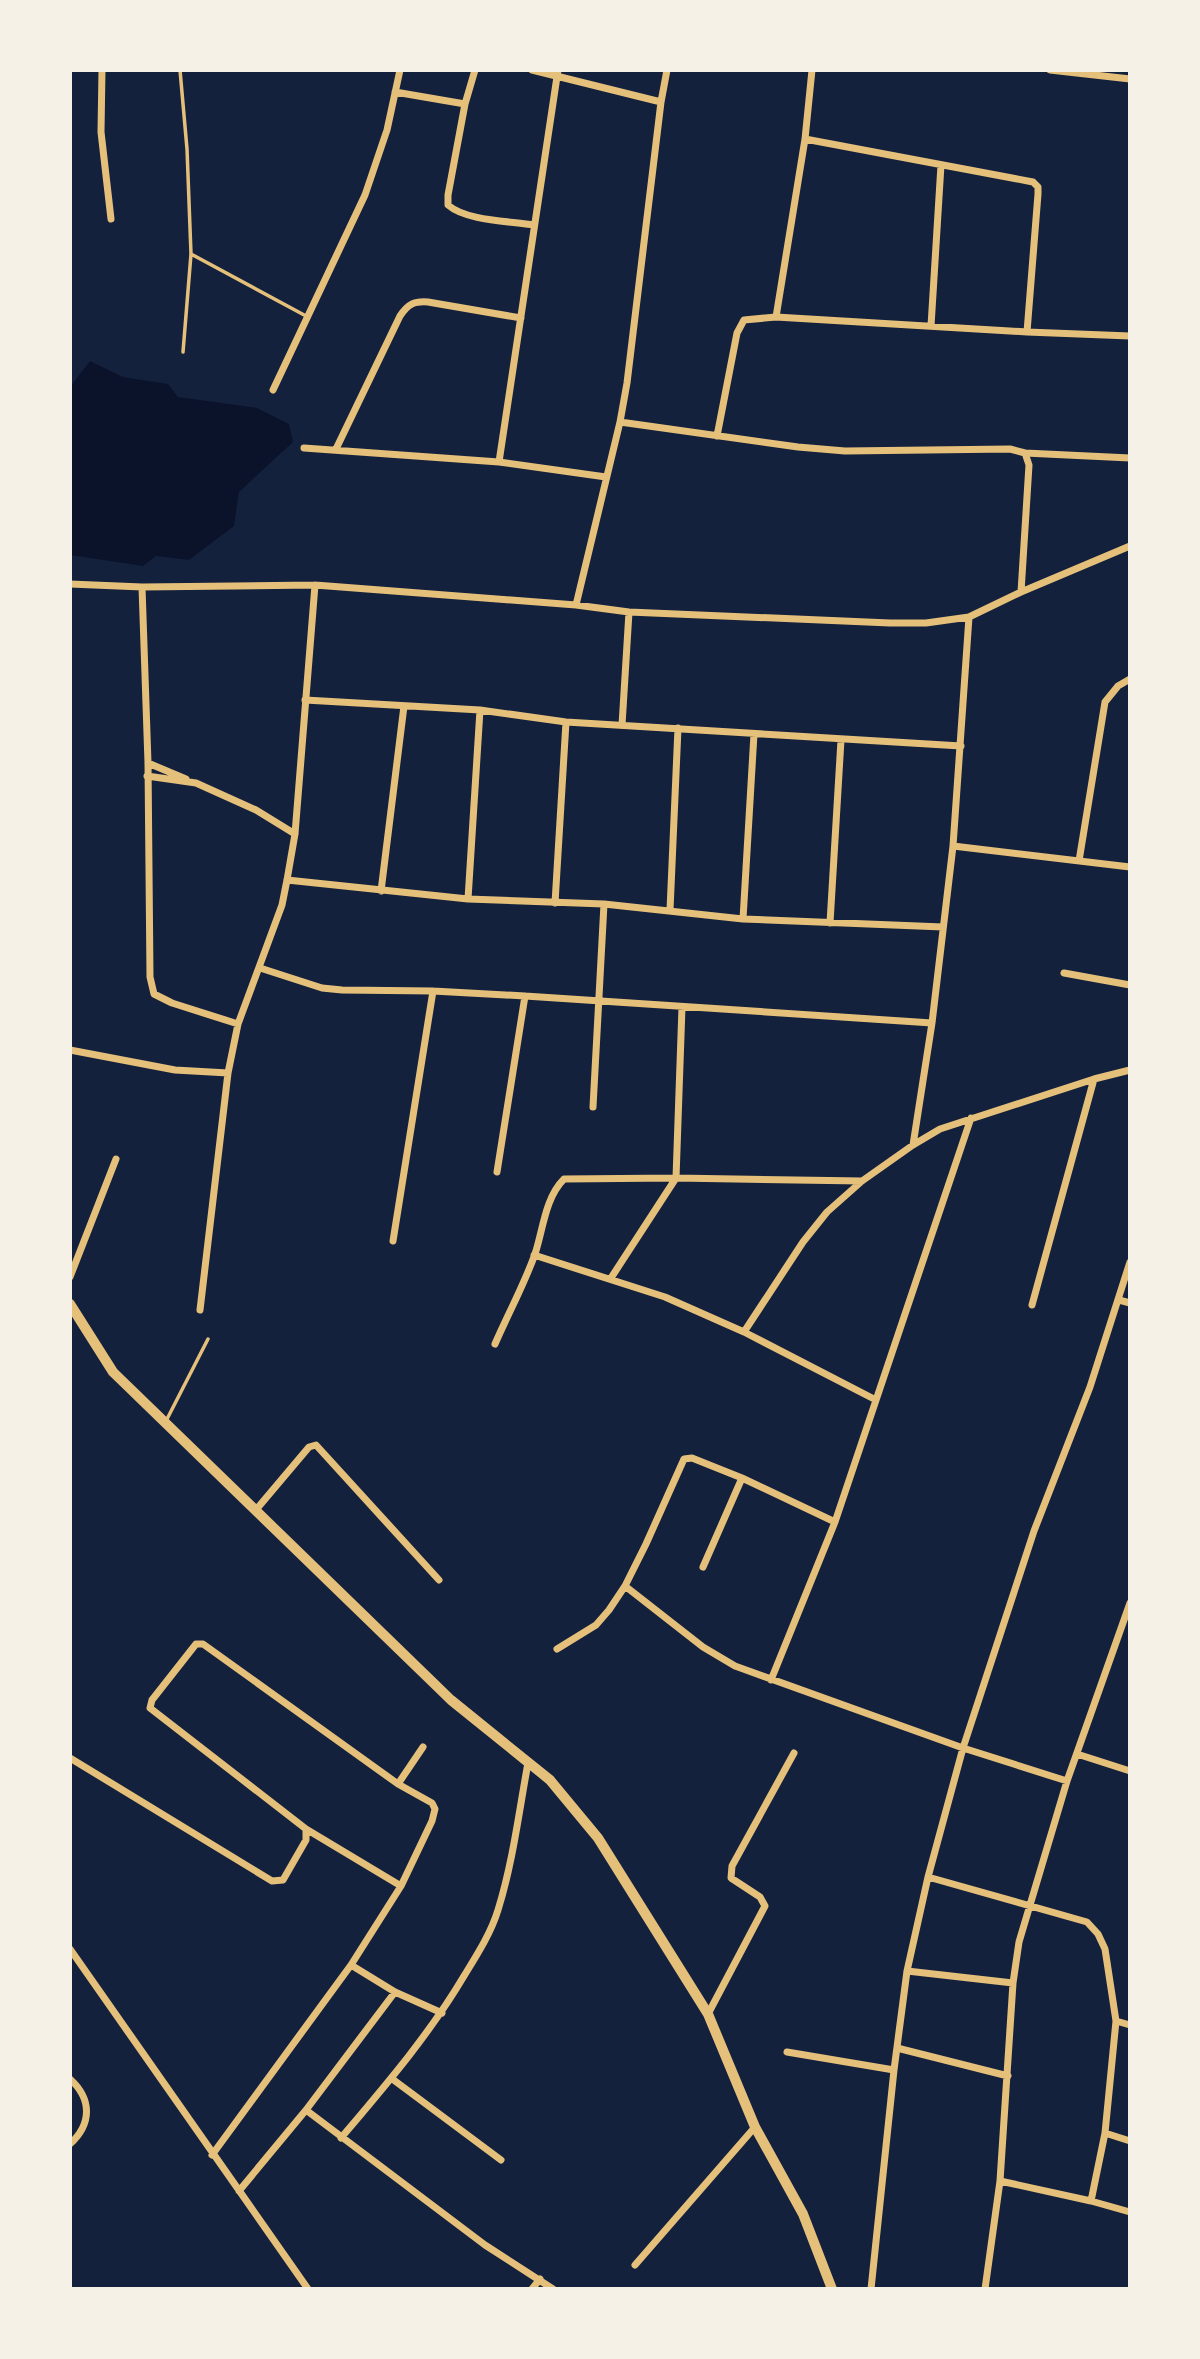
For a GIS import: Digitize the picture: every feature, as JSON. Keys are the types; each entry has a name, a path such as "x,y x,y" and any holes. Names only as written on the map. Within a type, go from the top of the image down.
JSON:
{"street":[{"path":"102,70 101,132 111,219"},
{"path":"273,390 379,161 400,70"},
{"path":"475,70 465,104 448,205 456,212 467,215 534,225"},
{"path":"532,70 557,74 661,102"},
{"path":"576,605 627,383 667,70"},
{"path":"776,317 805,139 812,70"},
{"path":"1050,70 1130,79"},
{"path":"499,463 557,74"},
{"path":"395,92 465,104"},
{"path":"805,139 1033,182 1038,187 1027,332"},
{"path":"931,326 941,165"},
{"path":"337,449 407,306 416,301 428,302 521,318"},
{"path":"717,436 740,325 744,320 776,317 1130,336"},
{"path":"620,422 797,447 845,451 1010,449 1025,453 1130,458"},
{"path":"304,448 499,463 606,477"},
{"path":"1021,592 1030,465 1025,453"},
{"path":"70,584 142,587 315,585 576,605 629,612 926,623 969,617 1021,592 1130,547"},
{"path":"200,1310 228,1073 238,1024 282,905 288,880 295,834 315,585"},
{"path":"142,587 148,763 150,977 154,994 172,1003 238,1024"},
{"path":"622,725 629,612"},
{"path":"913,1145 932,1023 953,846 969,617"},
{"path":"1079,861 1105,702 1118,686 1130,679"},
{"path":"305,701 480,710 566,722 961,746"},
{"path":"381,891 404,706"},
{"path":"468,899 480,710"},
{"path":"555,903 566,722"},
{"path":"670,910 678,728"},
{"path":"743,919 754,734"},
{"path":"830,923 841,740"},
{"path":"148,763 256,810 295,834"},
{"path":"147,776 196,783"},
{"path":"953,846 1130,867"},
{"path":"288,880 468,899 604,904 743,919 943,927"},
{"path":"593,1107 604,904"},
{"path":"260,968 322,988 342,990 433,991 598,1000 932,1023"},
{"path":"1065,973 1130,985"},
{"path":"393,1241 433,991"},
{"path":"497,1172 525,996"},
{"path":"611,1278 676,1178 682,1007"},
{"path":"70,1050 175,1070 228,1073"},
{"path":"744,1332 803,1242 827,1212 862,1181 913,1145 940,1129 971,1118 1130,1070"},
{"path":"1032,1305 1094,1079"},
{"path":"771,1680 835,1522 971,1118"},
{"path":"70,1277 116,1159"},
{"path":"495,1344 534,1255 552,1196 564,1179 862,1181"},
{"path":"534,1255 665,1297 744,1332 876,1400"},
{"path":"871,2289 907,1970 928,1877 962,1748 1034,1531 1090,1387 1130,1262"},
{"path":"1118,1300 1130,1303"},
{"path":"70,1304 113,1372 451,1700 550,1780 598,1839 708,2014 755,2127 803,2214 829,2288"},
{"path":"255,1511 309,1447 316,1444 439,1580"},
{"path":"557,1649 596,1625 625,1586 684,1459 692,1458 742,1478 835,1522"},
{"path":"703,1567 742,1478"},
{"path":"625,1586 710,1652 734,1666 962,1748 1067,1781"},
{"path":"985,2289 1000,2181 1018,1942 1067,1781 1130,1603"},
{"path":"212,2155 351,1965 401,1886 435,1810 432,1803 398,1784 206,1646 195,1644 152,1700 150,1708 306,1829 401,1886"},
{"path":"398,1784 423,1747"},
{"path":"708,2014 765,1906 760,1897 731,1878 732,1866 794,1753"},
{"path":"1077,1754 1130,1771"},
{"path":"70,1758 272,1881 278,1882 286,1875 306,1840 306,1829"},
{"path":"341,2138 442,2013 481,1950 498,1911 528,1762"},
{"path":"928,1877 1087,1922 1098,1934 1105,1949 1116,2021 1105,2133 1091,2201"},
{"path":"70,1949 308,2289"},
{"path":"351,1965 396,1992 442,2013"},
{"path":"907,1970 1013,1983"},
{"path":"239,2191 306,2110 396,1992"},
{"path":"1116,2021 1130,2025"},
{"path":"897,2048 1008,2076"},
{"path":"787,2052 894,2070"},
{"path":"391,2078 501,2160"},
{"path":"70,2079 87,2102 88,2111 79,2133 70,2144"},
{"path":"306,2110 485,2245 553,2289"},
{"path":"635,2265 755,2127"},
{"path":"1105,2133 1130,2141"},
{"path":"1000,2181 1130,2212"},
{"path":"532,2289 540,2279"}],"lane":[{"path":"180,70 187,149 191,254 183,352"},
{"path":"191,254 307,316"},
{"path":"165,1423 208,1339"}],"water":[{"path":"90,361 123,377 168,384 178,397 257,408 289,424 293,442 239,492 234,526 189,560 156,556 143,566 70,555 70,387"}]}
